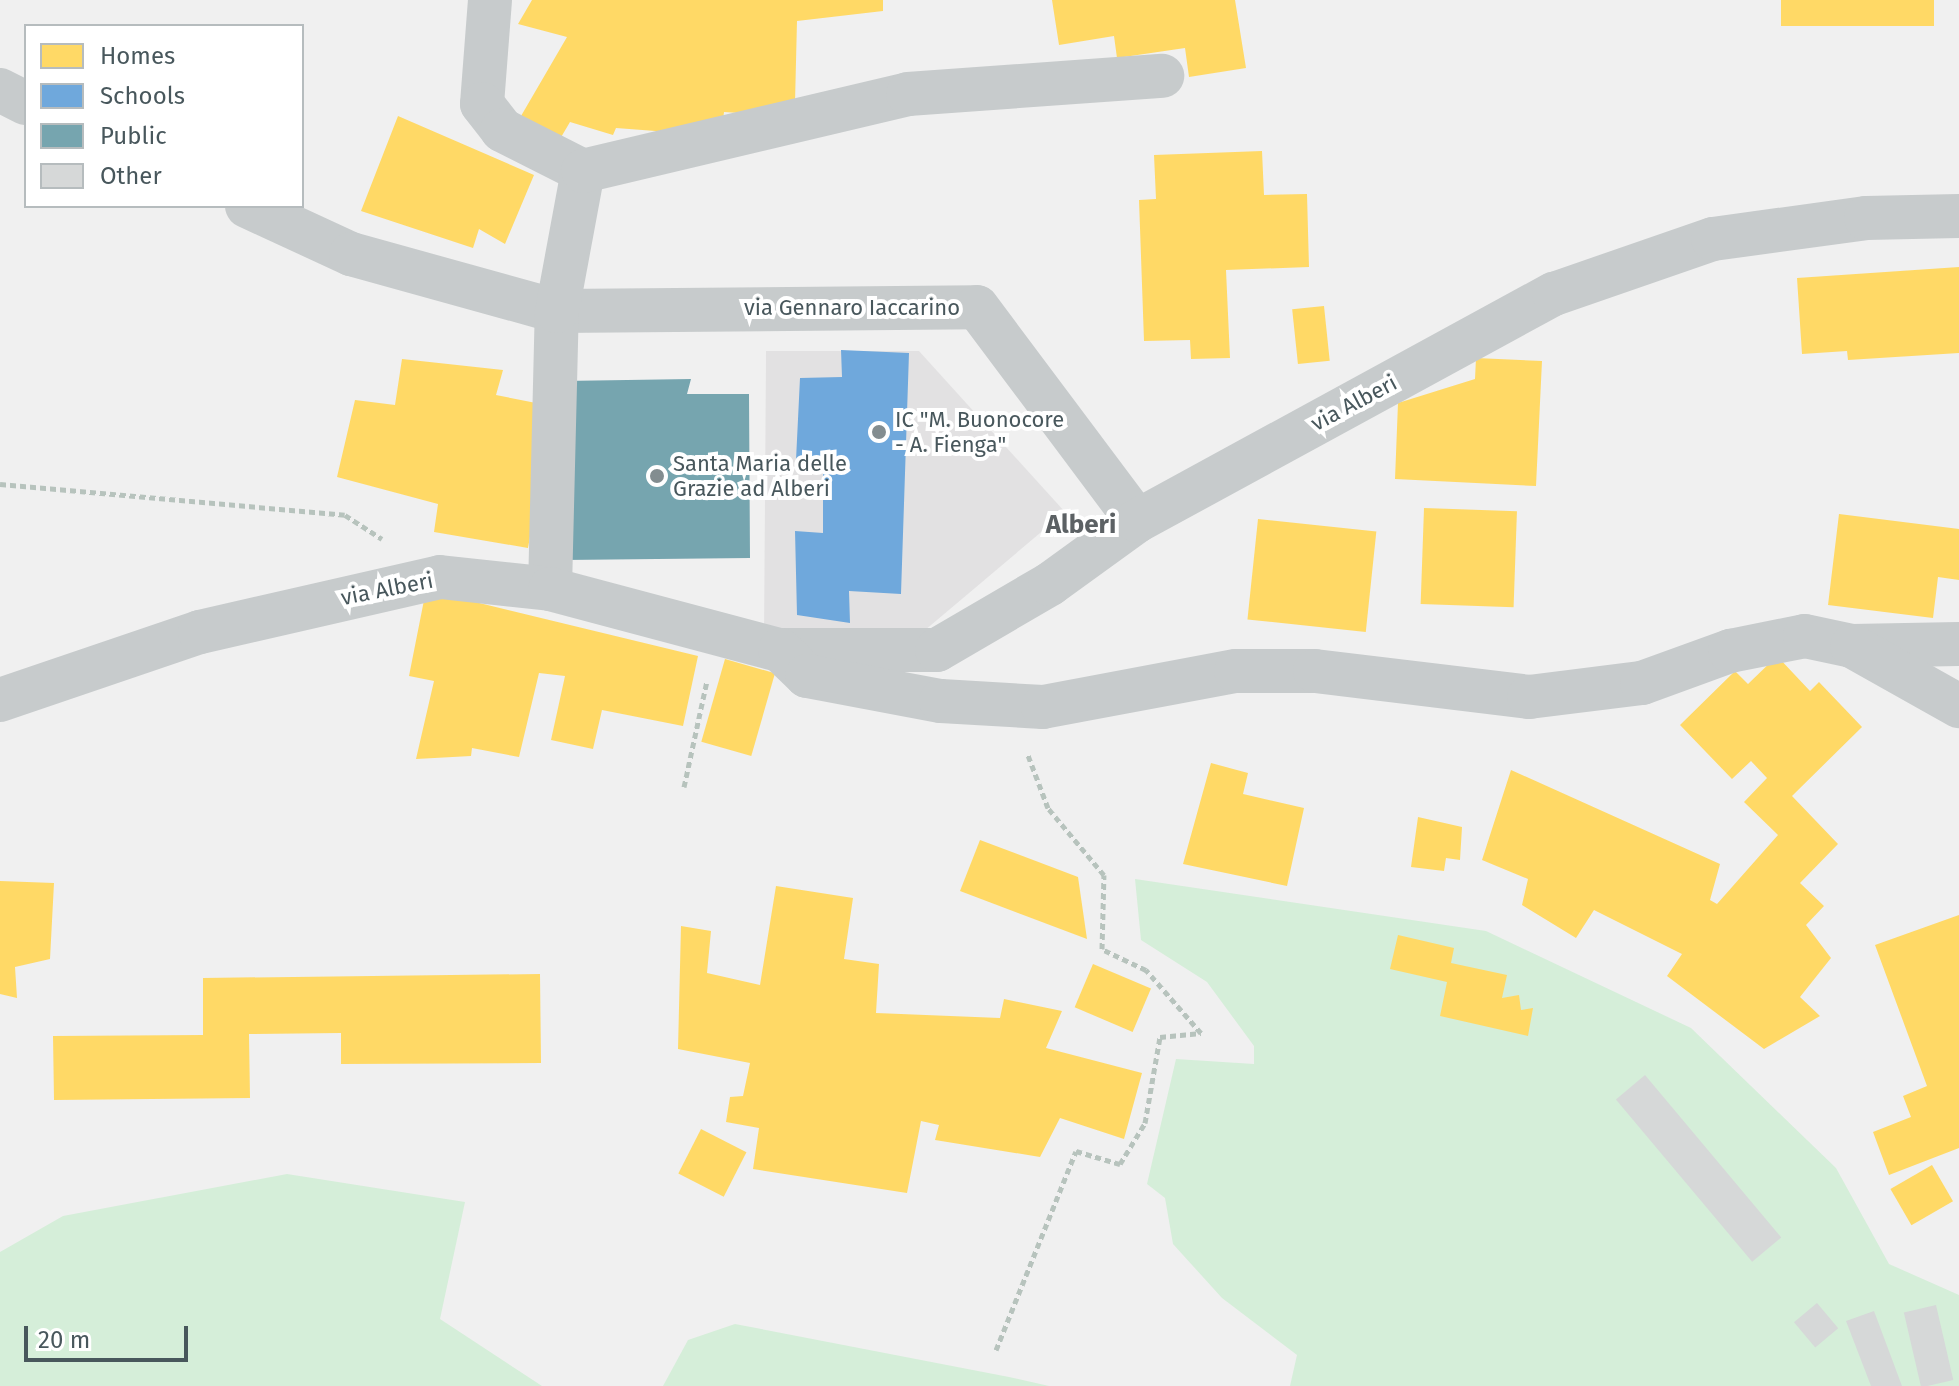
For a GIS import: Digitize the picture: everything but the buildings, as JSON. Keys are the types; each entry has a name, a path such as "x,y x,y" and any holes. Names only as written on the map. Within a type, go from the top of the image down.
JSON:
{"street":[{"path":"490,0 482,104 502,130 583,171 908,94 1162,76"},
{"path":"0,90 24,102"},
{"path":"550,589 557,311 583,171"},
{"path":"251,208 351,254 557,311"},
{"name":"via Alberi","path":"0,700 200,632 440,577 550,589 780,650 937,650 1050,584 1137,521 1554,294 1713,239 1866,218 1959,216"},
{"name":"via Gennaro Iaccarino","path":"557,311 977,307 1137,521"},
{"name":"via Alberi","path":"780,650 807,676 1026,706 1236,671 1315,671 1529,697 1642,683 1730,651 1805,636 1852,646 1959,706"},
{"path":"1852,646 1959,644"}],"path":[{"path":"0,484 345,515 440,577"},
{"path":"684,787 718,633"},
{"path":"996,1350 1076,1151 1120,1164 1145,1123 1160,1037 1201,1033 1146,970 1102,949 1104,875 1048,808 1026,706"}],"shaded area":[{"name":"IC \"M. Buonocore - A. Fienga\"","path":"766,351 919,351 1065,512 918,636 764,636"}],"green space":[{"path":"1135,879 1486,931 1691,1028 1836,1168 1889,1264 1959,1295 1959,1386 1290,1386 1297,1355 1222,1298 1173,1244 1165,1198 1147,1184 1176,1059 1254,1064 1254,1046 1207,982 1141,940"},
{"path":"287,1174 465,1202 440,1319 542,1386 0,1386 0,1252 63,1216"},
{"path":"735,1324 1049,1386 663,1386 688,1340"}],"place":[{"name":"IC \"M. Buonocore - A. Fienga\"","path":"879,432"},
{"name":"Santa Maria delle Grazie ad Alberi","path":"657,476"}],"district":[{"name":"Alberi","path":"1081,525"}]}
